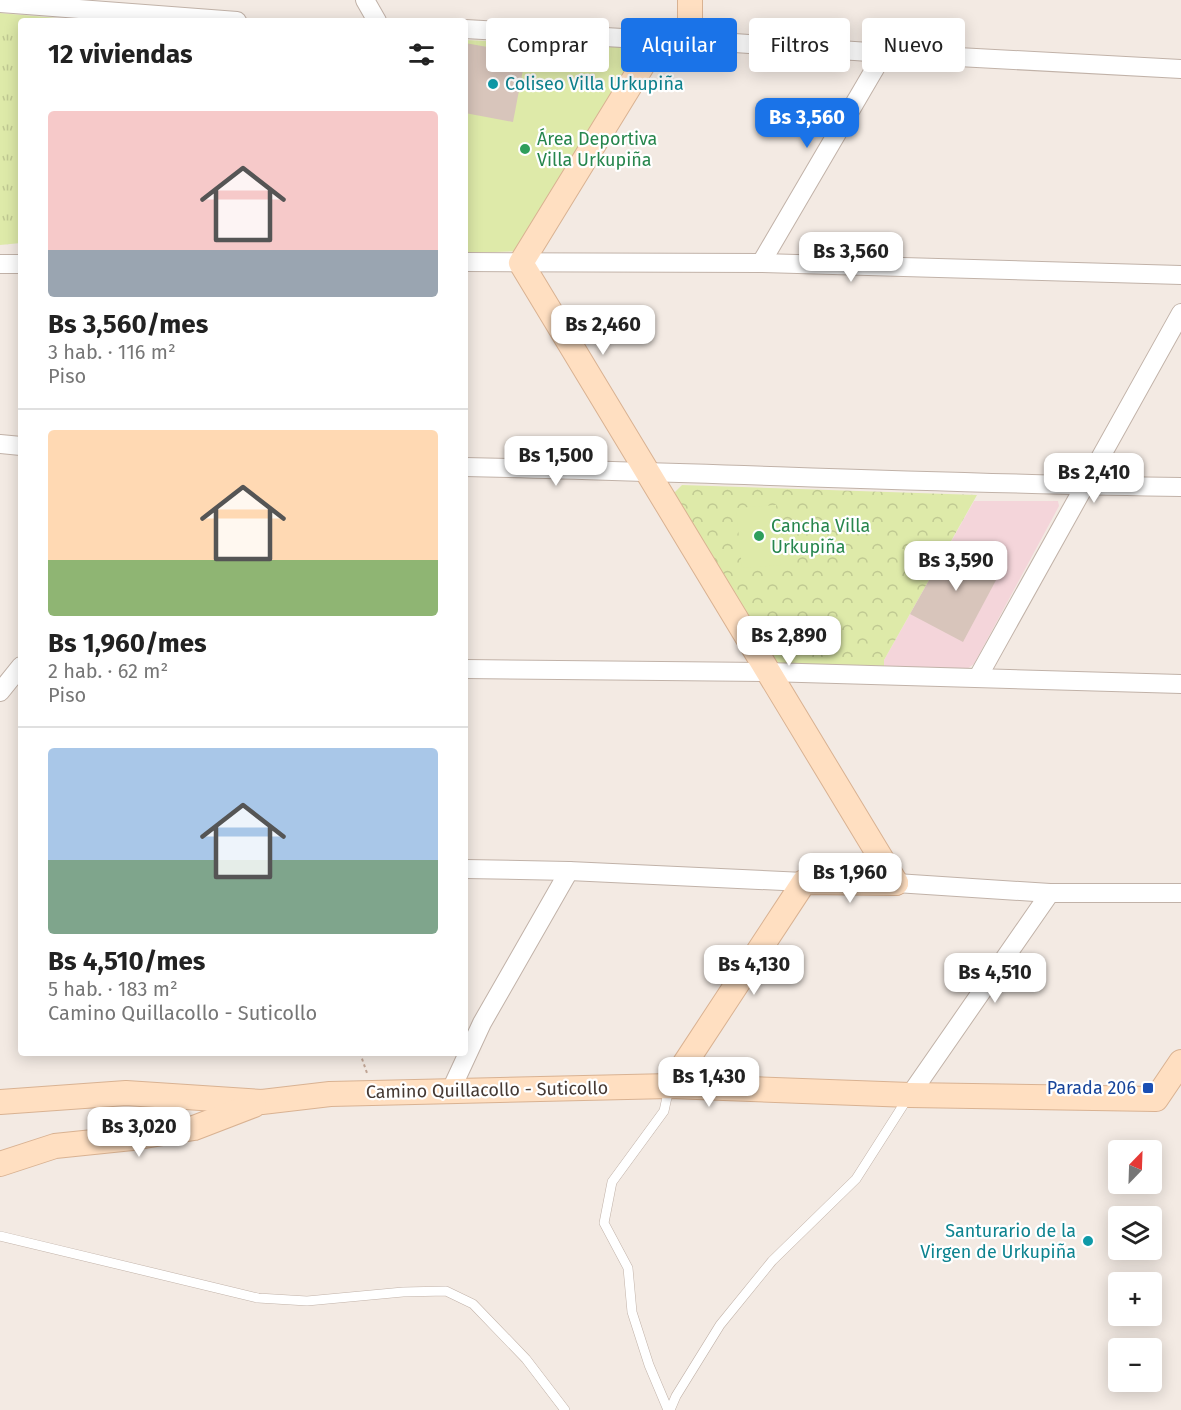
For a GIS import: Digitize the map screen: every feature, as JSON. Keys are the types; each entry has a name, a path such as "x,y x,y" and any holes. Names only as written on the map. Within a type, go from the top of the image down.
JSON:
{"main road":[{"path":"690,0 690,18"},
{"path":"638,72 521,263 896,883"},
{"path":"670,1086 804,882 896,883"},
{"name":"Camino Quillacollo - Suticollo","path":"0,1102 126,1093 262,1102 330,1094 670,1086 910,1095 1156,1099 1181,1062"},
{"path":"0,1164 55,1146 132,1138 194,1128 262,1102"}],"street":[{"path":"365,0 375,18"},
{"path":"0,3 161,18"},
{"path":"468,29 621,37"},
{"path":"737,43 862,52"},
{"path":"965,57 1181,69"},
{"path":"761,263 873,72"},
{"path":"468,262 761,263 1181,275"},
{"path":"0,264 18,264"},
{"path":"978,677 1181,313"},
{"path":"0,444 18,446"},
{"path":"468,467 1181,487"},
{"path":"468,669 767,672 1181,684"},
{"path":"0,692 18,670"},
{"path":"468,869 569,871 804,882"},
{"path":"468,1053 482,1023 569,871"},
{"path":"896,883 1050,893 1181,893"},
{"path":"910,1095 1050,893"},
{"path":"450,1092 467,1056"}],"lane":[{"path":"669,1410 649,1365 632,1312 628,1268 604,1223 612,1182 664,1111 670,1086"},
{"path":"669,1410 720,1325 772,1261 856,1179 910,1095"},
{"path":"0,1236 258,1298 307,1301 404,1292 446,1291 473,1304 526,1359 565,1410"}],"shaded area":[{"path":"974,501 1058,501 1059,506 974,664 964,671 884,666 884,660"}],"green space":[{"path":"0,13 57,18 18,18 18,243 0,245"},
{"name":"Área Deportiva Villa Urkupiña","path":"468,40 486,41 486,72 609,72 609,46 621,47 621,72 630,72 526,251 468,253"},
{"path":"682,485 977,495 884,660 884,666 783,665 771,658 674,493"},
{"name":"Cancha Villa Urkupiña","path":"776,505 781,565 742,568 736,508"}],"building":[{"name":"Coliseo Villa Urkupiña","path":"468,44 486,47 486,72 523,72 513,122 468,114"},
{"path":"950,543 1002,569 963,642 910,614"}],"place":[{"name":"Coliseo Villa Urkupiña","path":"493,84"},
{"name":"Área Deportiva Villa Urkupiña","path":"525,149"},
{"name":"Cancha Villa Urkupiña","path":"759,536"},
{"name":"Parada 206","path":"1148,1088"},
{"name":"Santurario de la Virgen de Urkupiña","path":"1088,1241"}]}
